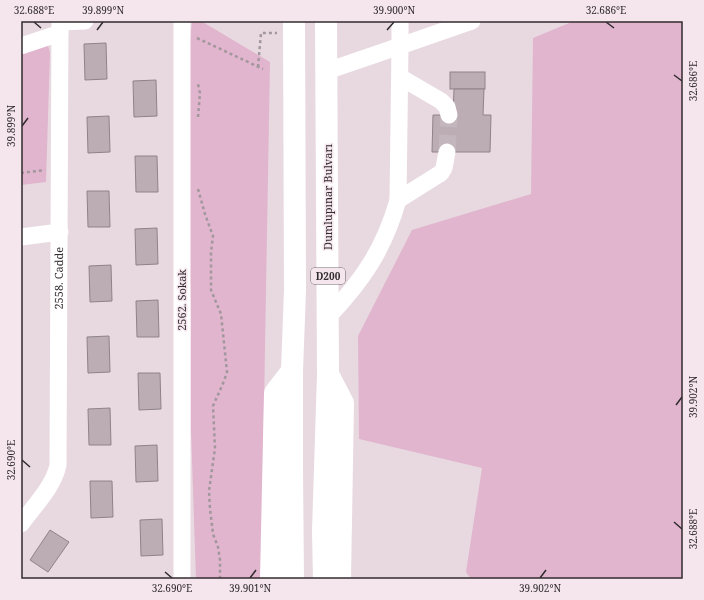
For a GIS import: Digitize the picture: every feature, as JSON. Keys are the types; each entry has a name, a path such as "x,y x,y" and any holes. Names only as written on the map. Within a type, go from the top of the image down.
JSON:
{"highway":[{"name":"D200","path":"293,579 292,371 295,290 294,21"},
{"name":"Dumlupınar Bulvarı","path":"324,579 323,531 328,374 326,21"},
{"path":"271,579 275,393 292,371"},
{"name":"Dumlupınar Bulvarı","path":"328,374 343,403 340,579"}],"street":[{"path":"21,46 60,25 85,21"},
{"name":"2562. Sokak","path":"182,21 182,579"},
{"path":"328,317 344,300 372,264 392,221 398,200 400,21"},
{"path":"327,71 472,21"},
{"name":"2558. Cadde","path":"21,524 52,483 58,464 60,25"},
{"path":"400,77 441,101 447,107 449,115"},
{"path":"398,200 441,173 445,164 447,152"},
{"path":"21,237 60,232"}],"path":[{"path":"258,67 261,33"},
{"path":"197,43 198,37 263,69"},
{"path":"197,79 200,93 197,121"},
{"path":"21,173 60,168"},
{"path":"198,188 213,236 211,252 211,290 221,314 227,372 213,406 215,448 210,491 210,509 213,534 218,547 220,560 220,579"}],"shaded area":[{"path":"192,21 201,21 270,62 261,579 196,579 191,430 191,312 187,187 186,82"},
{"path":"574,21 683,21 683,579 471,579 466,572 482,468 359,439 358,336 412,230 531,194 533,38"},
{"path":"47,42 50,52 46,182 21,185 21,51"}],"building":[{"path":"106,43 107,79 85,80 84,44"},
{"path":"450,72 485,72 485,89 450,89"},
{"path":"156,80 157,116 134,117 133,81"},
{"path":"454,89 484,89 483,115 491,115 490,152 432,152 433,115 453,115"},
{"path":"109,116 110,152 88,153 87,117"},
{"path":"135,156 157,156 158,192 136,192"},
{"path":"87,191 109,191 110,227 88,227"},
{"path":"157,228 158,264 136,265 135,229"},
{"path":"111,265 112,301 90,302 89,266"},
{"path":"158,300 159,337 137,337 136,301"},
{"path":"109,336 110,372 88,373 87,337"},
{"path":"138,373 160,373 161,409 139,410"},
{"path":"110,408 111,445 89,445 88,409"},
{"path":"157,445 158,481 136,482 135,446"},
{"path":"90,481 112,481 113,517 91,518"},
{"path":"162,519 163,555 141,556 140,520"},
{"path":"50,530 69,542 48,572 30,560"}],"tunnel":[{"path":"447,152 449,115"}]}
